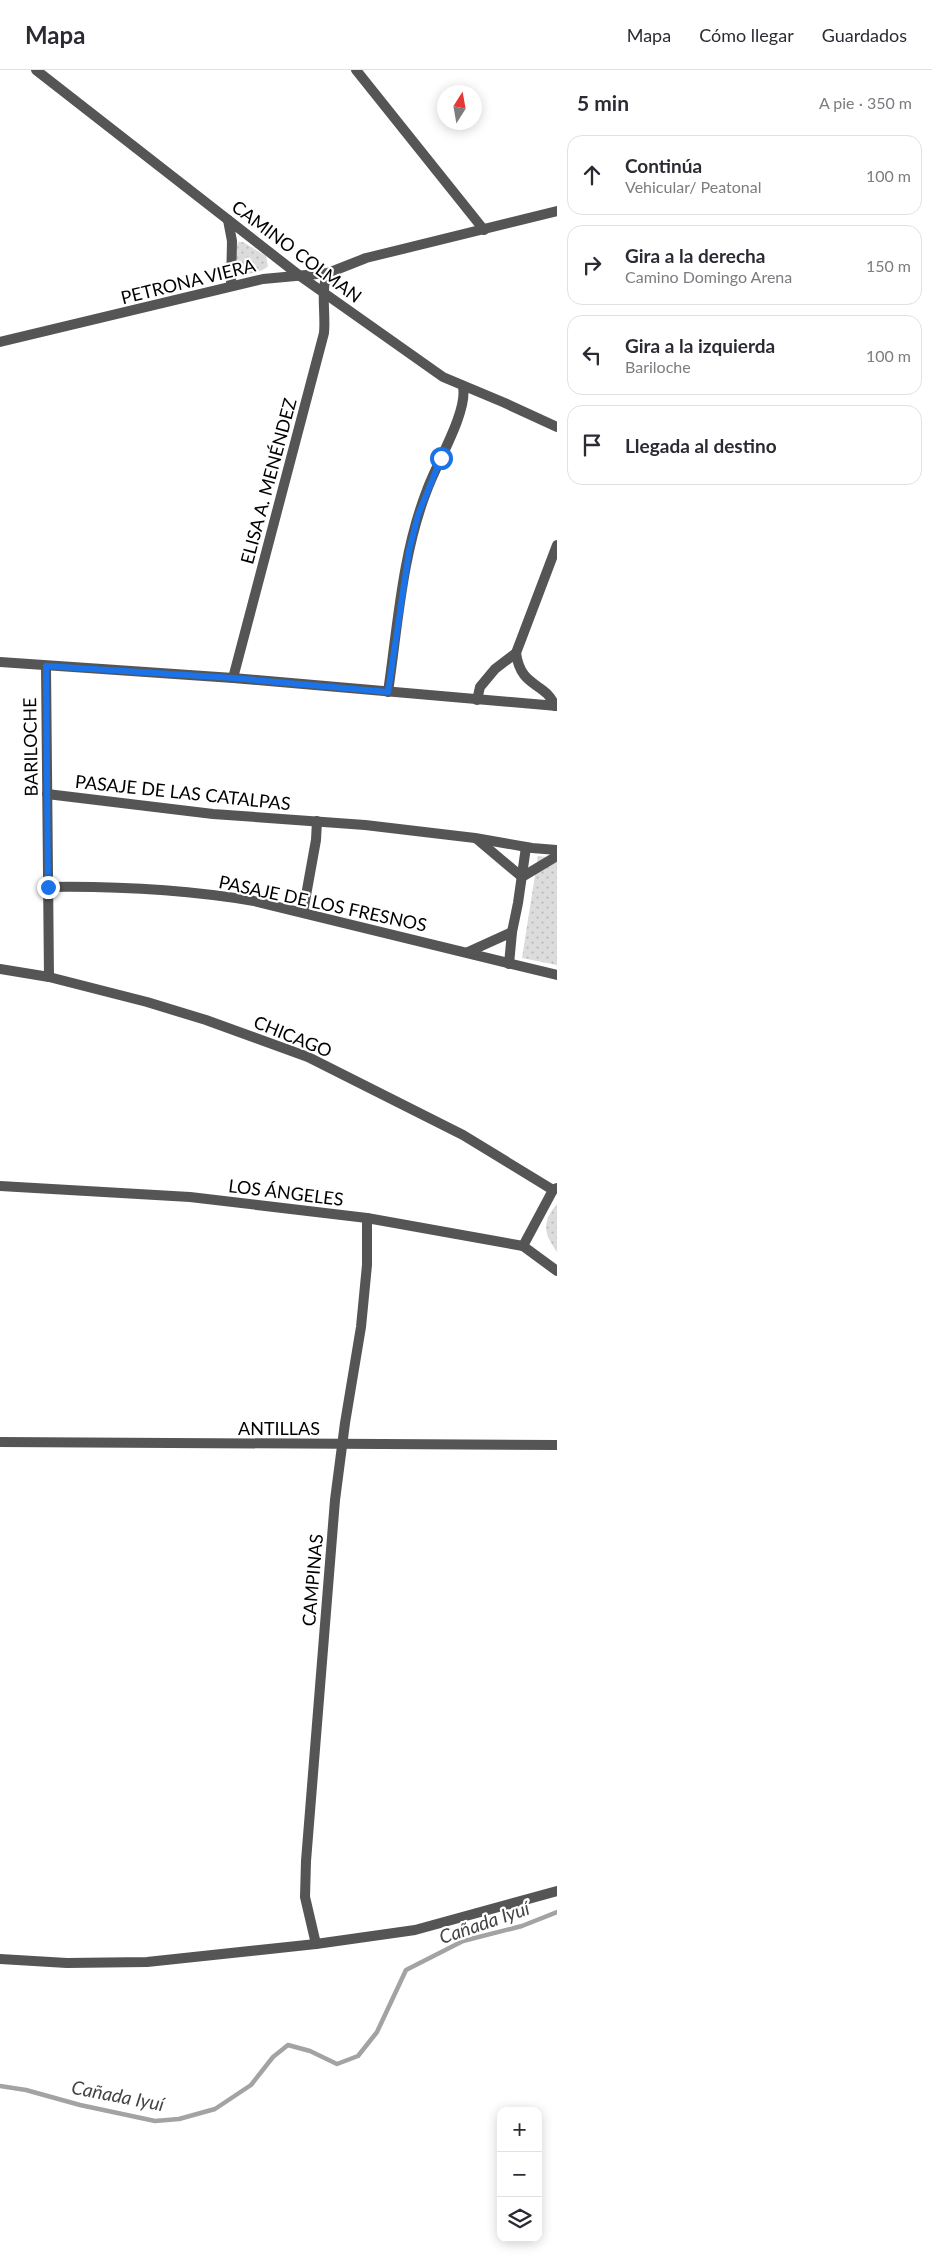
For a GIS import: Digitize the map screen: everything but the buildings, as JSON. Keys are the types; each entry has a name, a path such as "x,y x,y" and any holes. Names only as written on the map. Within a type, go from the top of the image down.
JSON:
{"street":[{"name":"CAMINO COLMAN","path":"36,70 300,276 443,377 463,387 505,402 557,427"},
{"path":"356,70 484,230"},
{"name":"PETRONA VIERA","path":"0,342 157,305 231,285 274,276 328,273 366,258 557,211"},
{"path":"228,220 232,240 231,285"},
{"path":"322,291 323,281 328,273"},
{"name":"ELISA A. MENÉNDEZ","path":"233,678 324,333 326,314 322,291"},
{"path":"388,692 402,591 418,515 459,414 464,394 463,387"},
{"path":"556,706 550,696 527,679 518,665 516,653 557,545"},
{"path":"477,700 480,687 495,669 516,653"},
{"path":"0,662 233,678 556,706"},
{"name":"BARILOCHE","path":"46,666 49,978"},
{"name":"PASAJE DE LAS CATALPAS","path":"47,794 213,814 317,821 475,838 526,847 557,850"},
{"path":"303,912 315,846 317,821"},
{"path":"475,838 522,877"},
{"path":"509,964 512,932 526,847"},
{"path":"522,877 557,856"},
{"name":"PASAJE DE LOS FRESNOS","path":"48,887 83,887 217,895 254,901 468,952 509,964 557,974"},
{"path":"468,952 512,932"},
{"name":"CHICAGO","path":"0,969 49,978 147,1002 206,1020 308,1057 464,1135 555,1189"},
{"name":"LOS ÁNGELES","path":"0,1186 190,1197 367,1218 523,1246 557,1271"},
{"path":"523,1246 555,1189"},
{"name":"CAMPINAS","path":"316,1944 305,1897 306,1861 335,1500 360,1327 367,1265 367,1218"},
{"name":"ANTILLAS","path":"0,1442 557,1444"},
{"path":"0,1959 67,1963 147,1962 316,1944 415,1930 557,1891"}],"shaded area":[{"path":"238,242 243,242 266,256 268,266 263,270 246,274 238,269 235,254"},
{"path":"538,856 557,858 557,965 522,958"},
{"path":"557,1204 557,1252 549,1240 546,1228 548,1217"}],"waterway":[{"name":"Cañada Iyuí","path":"0,2086 26,2090 80,2105 155,2121 179,2119 215,2109 251,2085 273,2057 288,2045 310,2051 337,2064 358,2056 377,2032 406,1970 463,1941 522,1926 557,1912"}],"route":[{"path":"48,887 46,666 233,678 388,692 409,551 427,488 441,458"}]}
